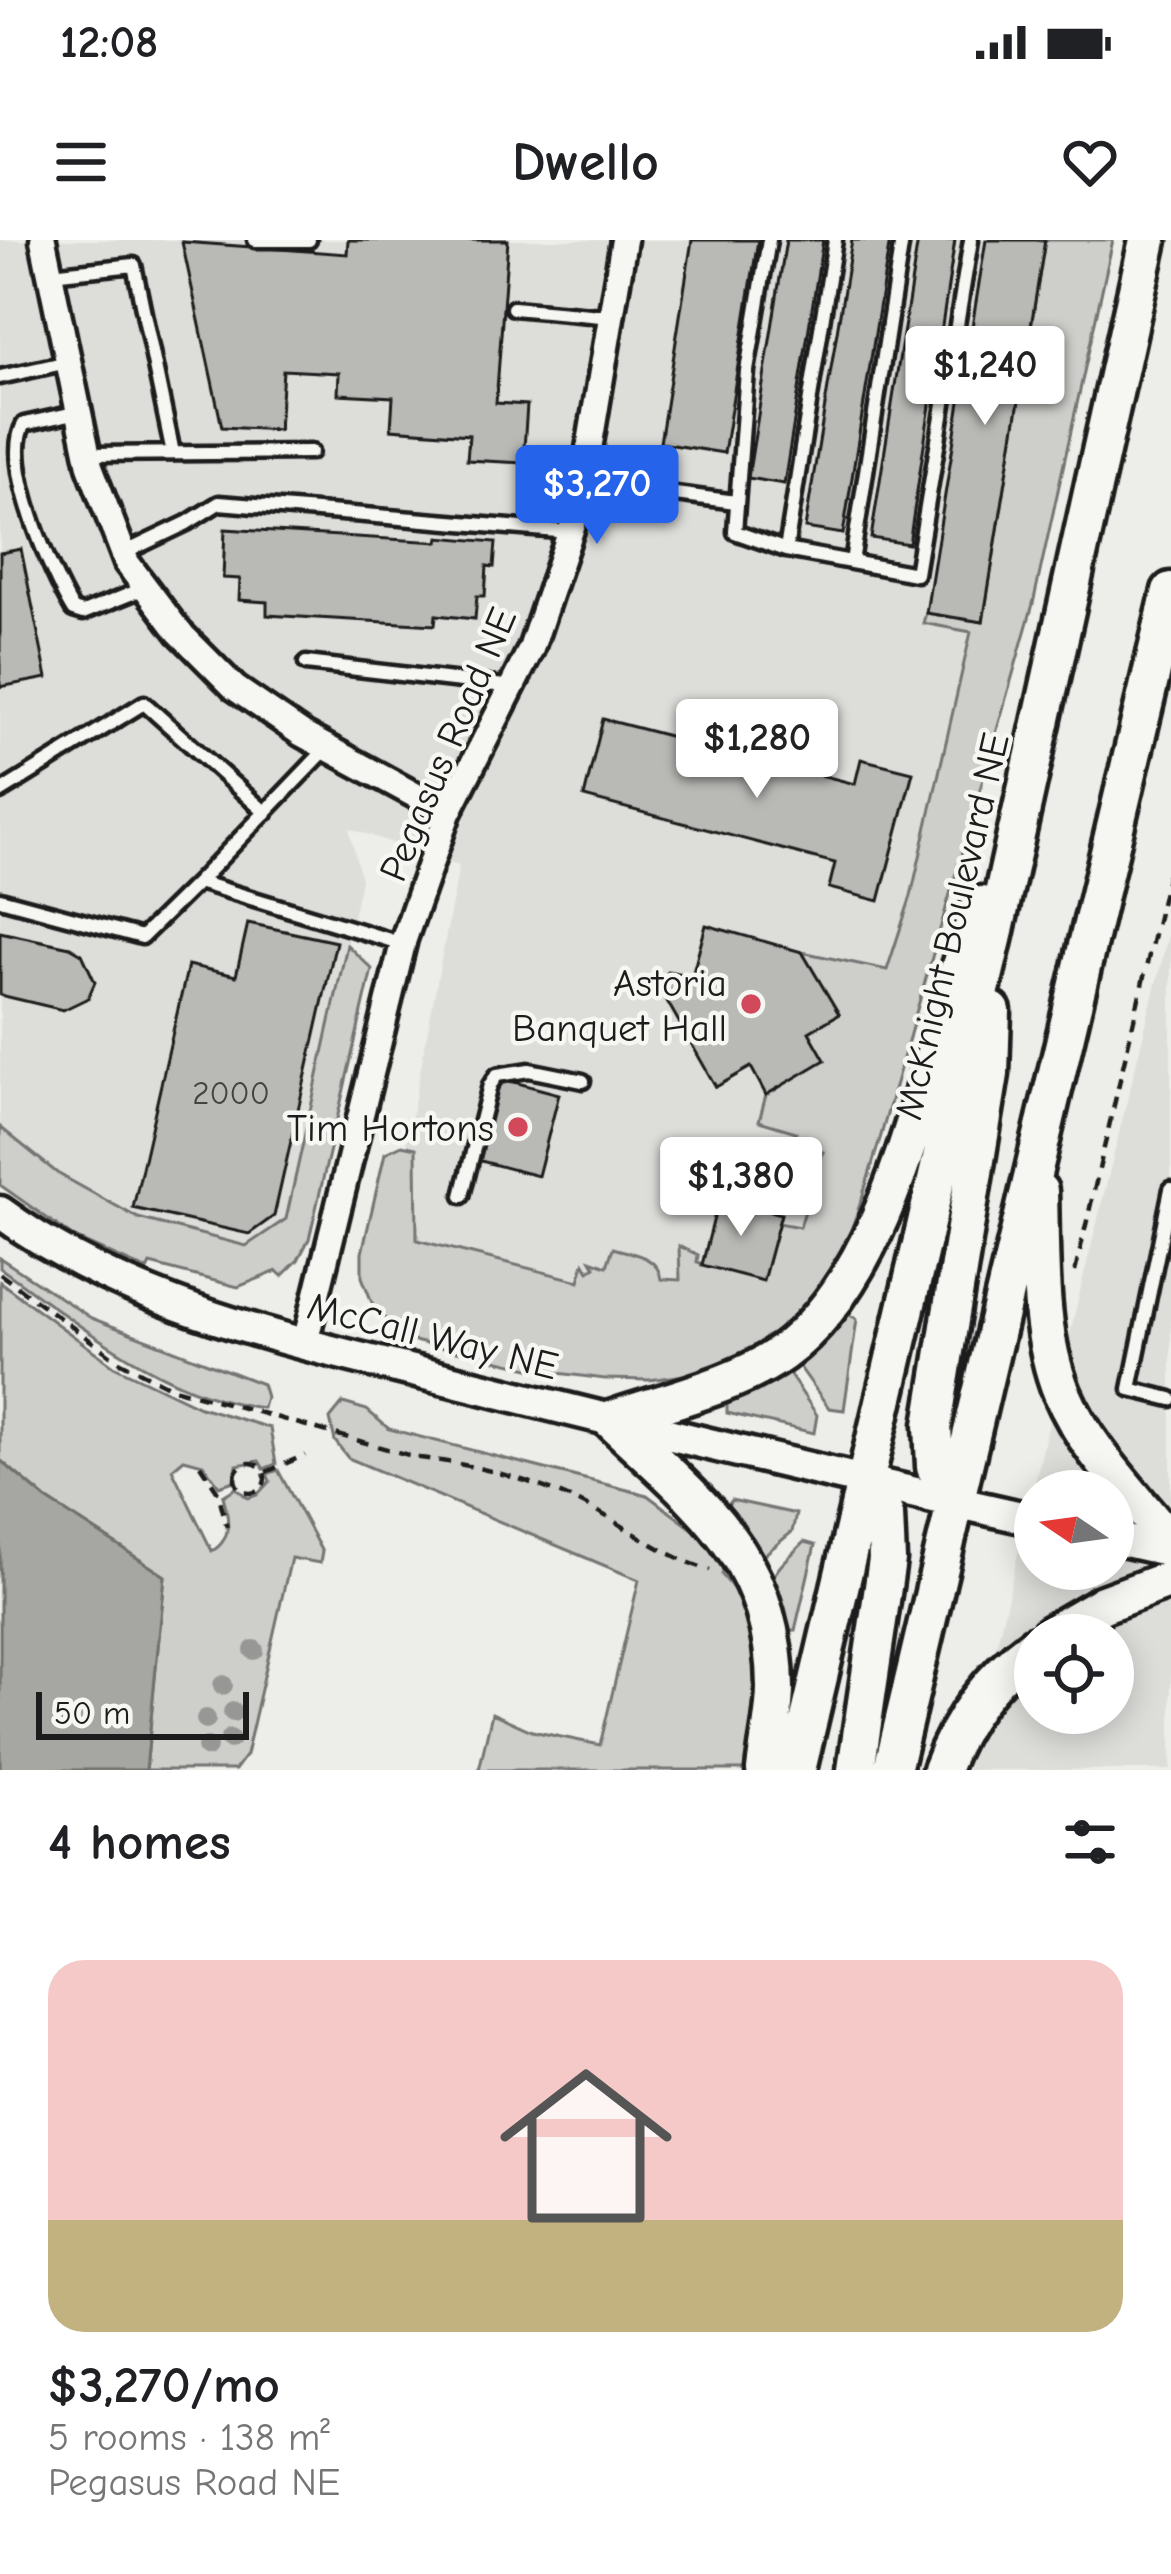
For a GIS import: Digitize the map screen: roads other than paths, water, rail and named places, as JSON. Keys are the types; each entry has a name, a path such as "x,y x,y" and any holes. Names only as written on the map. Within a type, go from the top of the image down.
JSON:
{"main road":[{"name":"McKnight Boulevard NE","path":"797,1770 994,935 1148,240"},
{"path":"892,1770 1171,591"},
{"path":"765,1770 775,1687 767,1621 753,1576 710,1514 611,1420 757,1368 814,1324 844,1288 868,1246 902,1154 969,935 1024,796"},
{"path":"953,1502 934,1467 933,1425 991,1075 994,935"},
{"path":"1037,1146 1042,1298 1062,1392 1082,1427 1171,1547"},
{"path":"856,1770 886,1560 885,1515 867,1480"},
{"path":"1086,1614 1171,1579"},
{"path":"940,1770 980,1694 1014,1664"}],"street":[{"path":"43,240 88,454 123,553 146,588 179,632 235,688 327,748 448,813"},
{"name":"Pegasus Road NE","path":"305,1343 403,944 448,813 531,649 571,532 584,482 624,240"},
{"name":"McCall Way NE","path":"0,1212 116,1281 224,1322 1014,1515"},
{"path":"1134,1541 1171,1547"}],"lane":[{"path":"255,240 309,240"},
{"path":"769,240 747,371 735,532 787,550 916,574 970,240"},
{"path":"787,550 835,240"},
{"path":"852,562 902,240"},
{"path":"50,274 134,266 173,453"},
{"path":"513,308 611,317"},
{"path":"0,377 68,362"},
{"path":"79,412 24,424 18,434 20,465 53,577 74,610 83,613 146,588"},
{"path":"88,454 311,452"},
{"path":"584,482 736,502"},
{"path":"123,553 187,524 219,503 571,532"},
{"path":"306,663 513,687"},
{"path":"0,792 144,703 266,814"},
{"path":"0,899 142,937 327,748"},
{"path":"197,882 403,944"},
{"path":"462,1196 490,1085 497,1075 529,1070 583,1082"},
{"path":"1171,1189 1130,1389 1171,1399"}],"place":[{"name":"Astoria Banquet Hall","path":"751,1004"},
{"name":"Tim Hortons","path":"518,1127"}]}
